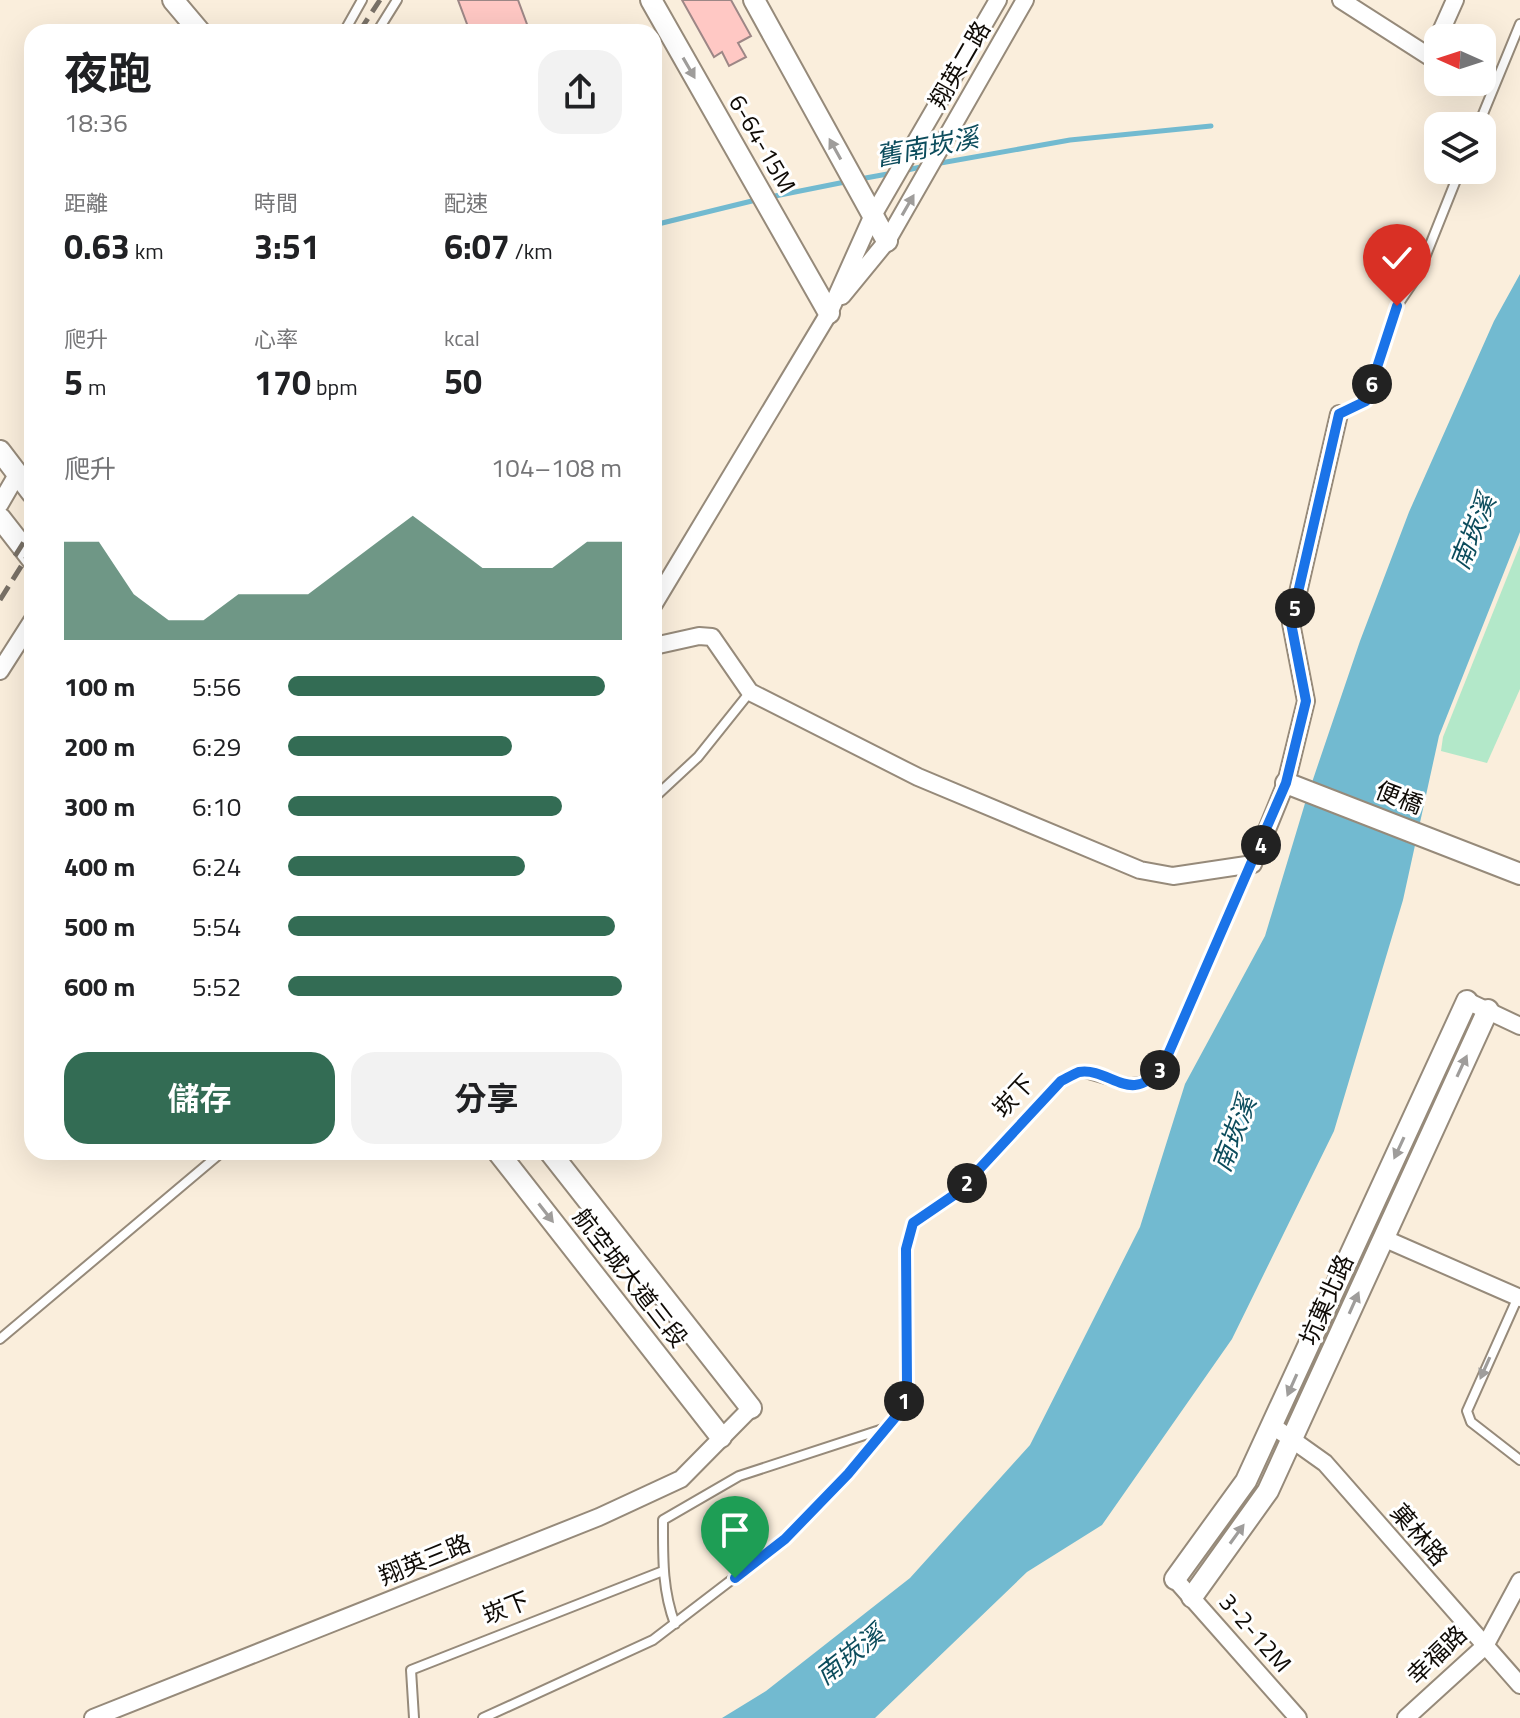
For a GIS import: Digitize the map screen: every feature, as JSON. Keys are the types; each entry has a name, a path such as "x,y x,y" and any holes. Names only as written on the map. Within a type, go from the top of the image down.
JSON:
{"street":[{"path":"173,0 193,24"},
{"name":"6-64-15M","path":"651,0 829,313"},
{"path":"754,0 887,241"},
{"name":"翔英二路","path":"662,591 829,313 872,217 998,0"},
{"name":"翔英二路","path":"829,313 887,241 1025,0"},
{"path":"1341,0 1424,53"},
{"path":"1445,24 1455,0"},
{"name":"崁下","path":"1253,864 1294,786 1306,701 1291,623 1339,414"},
{"path":"0,451 24,482"},
{"path":"0,504 18,473"},
{"path":"0,518 24,549"},
{"path":"0,671 24,634"},
{"path":"662,644 699,636 712,637 750,692 918,777 1140,870 1173,876 1253,864"},
{"name":"便橋","path":"1294,786 1520,874"},
{"path":"1467,1001 1520,1026"},
{"name":"坑菓北路","path":"1175,1579 1246,1481 1467,1001"},
{"name":"坑菓北路","path":"1192,1597 1268,1491 1488,1010"},
{"name":"航空城大道三段","path":"504,1160 721,1437"},
{"name":"航空城大道三段","path":"556,1160 751,1408"},
{"path":"1383,1238 1519,1296"},
{"name":"翔英三路","path":"93,1718 599,1517 681,1479 751,1408"},
{"name":"菓林路","path":"1273,1426 1325,1463 1520,1685"},
{"name":"3-2-12M","path":"1175,1579 1298,1718"},
{"name":"幸福路","path":"1406,1718 1485,1646 1520,1581"}],"lane":[{"path":"348,24 362,0"},
{"path":"382,24 397,0"},
{"path":"1484,112 1520,24"},
{"path":"1339,414 1366,401 1397,306 1418,275 1454,184"},
{"path":"662,790 698,757 750,692"},
{"name":"崁下","path":"483,1718 653,1640 785,1539 848,1474 903,1408 907,1385 906,1249 913,1223 957,1193 1061,1081 1081,1072 1137,1085 1155,1076 1163,1066 1253,864"},
{"path":"0,1339 213,1160"},
{"path":"1519,1296 1467,1411 1471,1422 1520,1460"},
{"path":"675,1624 666,1602 663,1520 739,1476 884,1429"},
{"name":"崁下","path":"414,1718 411,1670 663,1571"}],"green space":[{"path":"1520,545 1520,689 1487,763 1441,751 1443,737"}],"water":[{"name":"南崁溪","path":"1520,274 1520,532 1439,736 1403,900 1334,1131 1232,1339 1102,1525 1027,1572 875,1718 722,1718 766,1691 910,1578 1030,1445 1140,1227 1185,1084 1265,936 1306,800 1360,641 1409,512 1494,321"}],"building":[{"path":"458,0 518,0 527,24 467,24"},
{"path":"682,0 731,0 751,36 738,43 746,57 729,66 722,52 714,57"}],"waterway":[{"name":"舊南崁溪","path":"935,164 1070,140 1211,126"},
{"name":"舊南崁溪","path":"903,171 925,166"},
{"name":"舊南崁溪","path":"860,179 893,173"},
{"name":"舊南崁溪","path":"770,197 850,181"},
{"name":"舊南崁溪","path":"662,223 760,199"}],"railway":[{"path":"364,24 380,0"},
{"path":"15,556 24,542"},
{"path":"0,600 24,562"}],"route":[{"path":"735,1578 785,1539 848,1474 903,1408 907,1385 906,1249 913,1223 957,1193 1061,1081 1081,1072 1137,1085 1155,1076 1163,1066 1286,783 1306,701 1291,623 1339,414 1366,401 1397,306"}]}
